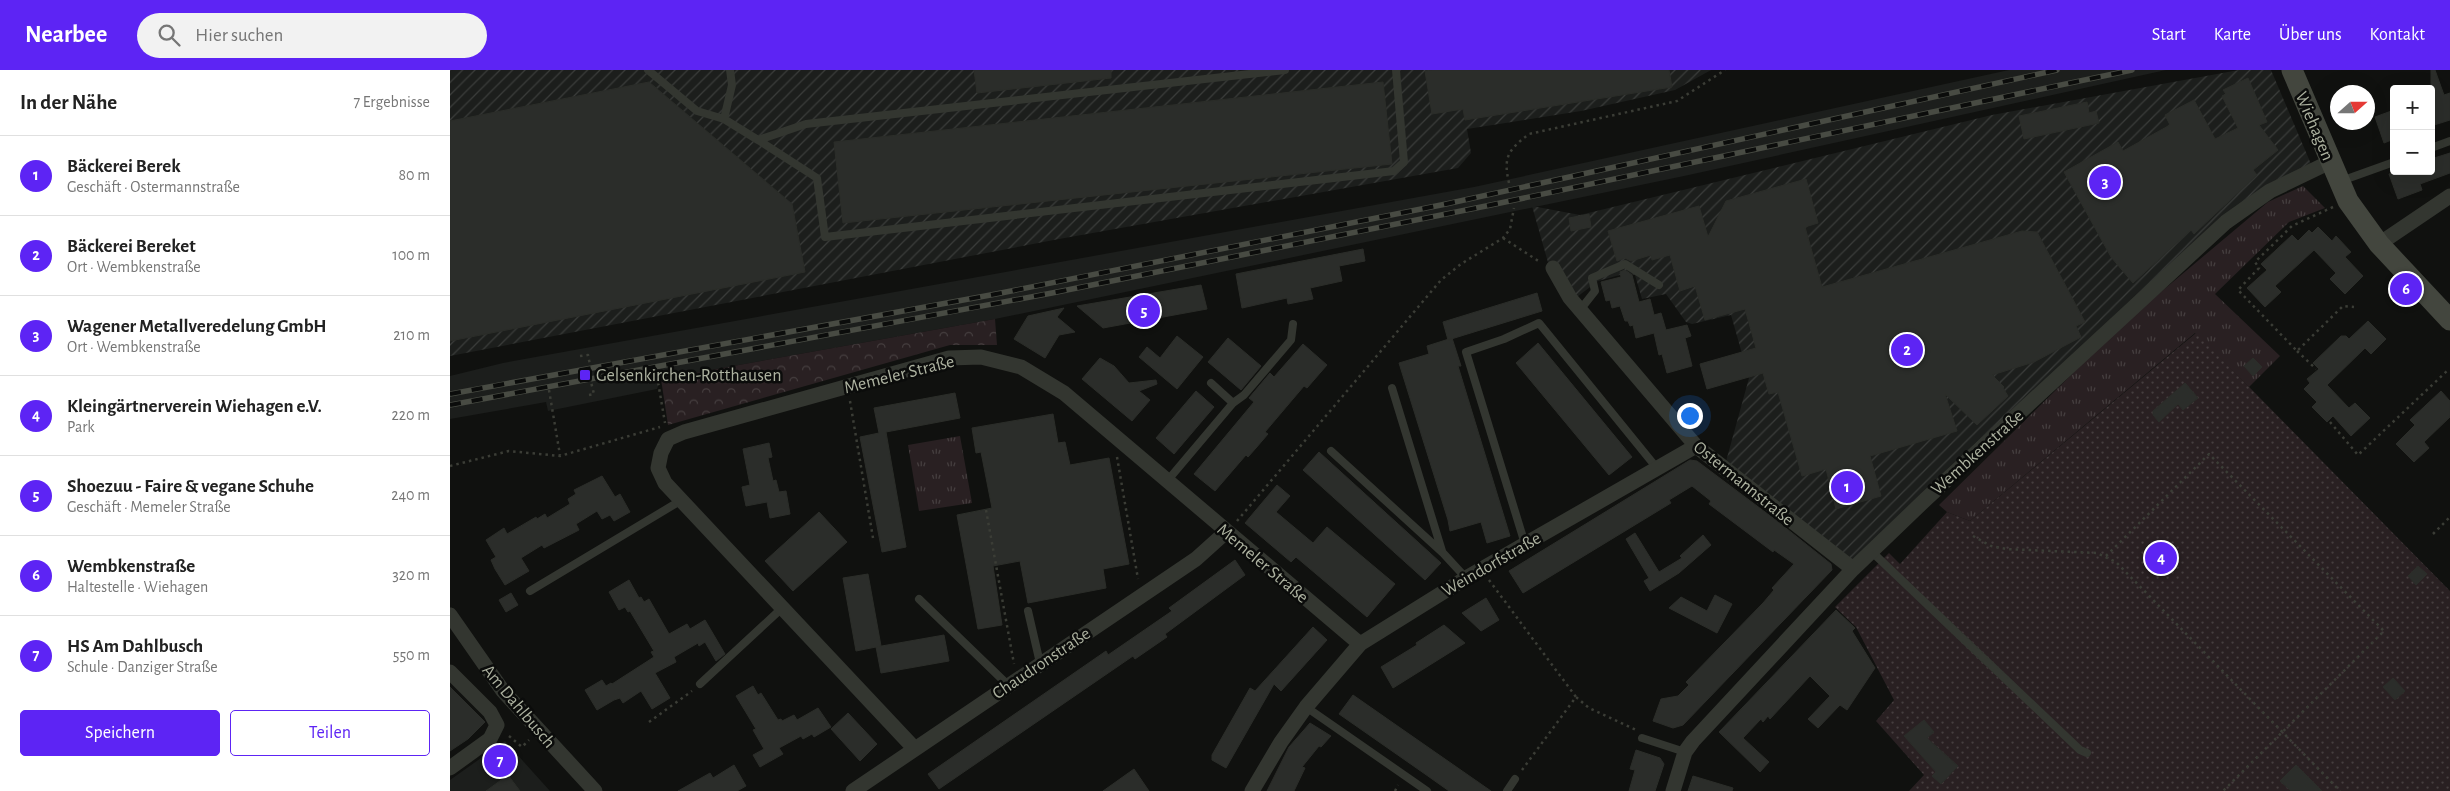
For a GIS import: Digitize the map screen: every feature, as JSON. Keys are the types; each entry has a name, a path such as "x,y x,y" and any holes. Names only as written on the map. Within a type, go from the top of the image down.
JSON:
{"main road":[{"name":"Wiehagen","path":"2292,70 2344,191 2379,244 2450,320"}],"street":[{"name":"Wembkenstraße","path":"1673,791 1685,752 1854,569 1926,499 2226,222 2270,191 2330,162"},
{"path":"2379,244 2450,196"},
{"name":"Ostermannstraße","path":"1553,268 1570,298 1696,446 1854,569"},
{"name":"Memeler Straße","path":"914,748 781,609 665,483 658,468 661,453 668,439 684,432 950,358 981,358 1021,367 1064,393 1360,644"},
{"name":"Weindorfstraße","path":"1252,791 1281,742 1306,707 1360,644 1481,569 1656,467 1696,446"},
{"name":"Chaudronstraße","path":"853,791 1196,559 1226,532"},
{"name":"Am Dahlbusch","path":"450,615 503,691 595,791"},
{"name":"Am Dahlbusch","path":"450,672 490,712 497,725"},
{"path":"450,768 490,739 497,725"}],"lane":[{"path":"648,70 697,111 724,119 817,178 825,237 1394,171 1404,162 1396,70"},
{"path":"724,119 732,85 730,70"},
{"path":"758,140 806,124 1286,70"},
{"path":"2435,147 2450,141"},
{"name":"Wiehagen","path":"2344,191 2390,164"},
{"path":"1580,310 1596,291 1592,278 1625,264 1659,285"},
{"path":"1525,544 1466,352 1504,339 1540,323 1656,467"},
{"path":"1168,480 1233,403 1244,395 1290,340 1292,324"},
{"path":"1211,384 1233,403"},
{"path":"1392,388 1443,553"},
{"path":"1331,451 1443,553 1466,578"},
{"path":"530,591 680,501"},
{"path":"1872,552 2080,750 2087,752"},
{"path":"918,599 1012,682"},
{"path":"700,684 781,609"},
{"path":"1028,611 1040,663"},
{"path":"1306,707 1427,791"},
{"path":"1642,738 1685,752"},
{"path":"1507,791 1515,779"}],"path":[{"path":"1509,183 1505,168 1512,147 1529,134 1677,101 1725,70"},
{"path":"2316,369 2238,290 2259,268 2255,262 2292,226 2344,191"},
{"path":"1226,532 1441,280 1461,264 1504,238 1510,229 1514,208"},
{"path":"1504,238 1535,260 1553,268"},
{"path":"2298,352 2343,306 2354,307"},
{"path":"580,356 588,355 590,365"},
{"path":"450,466 509,451 560,456 665,425 656,370"},
{"path":"2330,422 2358,456 2448,370"},
{"path":"589,395 594,394 592,382"},
{"path":"847,387 873,538"},
{"path":"549,390 560,456"},
{"path":"1125,443 1116,458 1141,596"},
{"path":"2106,556 2209,454 2384,631 2223,791"},
{"path":"986,510 1012,682"},
{"path":"2432,534 2450,517"},
{"path":"1973,536 1991,546 2006,549 2096,553 2116,562 2340,791"},
{"path":"1481,569 1576,697 1589,708 1636,730 1642,738"},
{"path":"648,722 700,684"},
{"path":"1515,779 1576,697"},
{"path":"497,725 522,747 540,732"}],"shaded area":[{"path":"450,70 1711,70 1675,90 1581,111 1467,129 1471,153 1458,168 1059,239 450,356"},
{"path":"2009,70 2166,70 1684,176 995,319 661,379 657,389 548,411 546,402 450,419 450,376 503,363 1474,187"},
{"path":"2239,70 2271,70 2311,164 2268,184 1852,565 1725,465 1749,378 1731,315 1692,324 1686,322 1666,294 1642,299 1635,275 1627,273 1598,281 1573,300 1549,266 1532,206 1580,215 1992,115"},
{"path":"505,741 550,791 450,791 450,780"}],"green space":[{"path":"2303,186 2325,208 2289,222 2215,294 2280,356 2249,387 2195,333 1970,521 1947,512 1939,505 2124,323 2268,202"},
{"path":"995,319 997,345 950,345 668,425 661,379"},
{"path":"2196,333 2450,591 2450,791 1909,791 1924,775 1876,721 1894,700 1856,627 1835,607 1889,553 1900,564 1947,512 1970,521"},
{"path":"960,436 972,503 919,511 908,445"}],"building":[{"path":"974,70 1111,70 1111,78 977,93"},
{"path":"1669,70 1672,87 1465,120 1463,109 1432,114 1425,71"},
{"path":"2431,70 2435,70 2444,95 2450,93 2450,120 2435,125 2435,85 2431,85"},
{"path":"2248,78 2267,122 2259,125 2278,150 2253,170 2257,175 2194,234 2191,230 2133,283 2111,257 2064,172 2118,142 2123,151 2170,125 2165,115 2194,100 2215,139 2238,128 2222,96 2226,94 2223,90"},
{"path":"649,82 792,204 805,272 450,341 450,121"},
{"path":"1383,82 1392,164 843,223 834,142"},
{"path":"2087,102 2089,113 2096,111 2099,123 2024,139 2019,116"},
{"path":"2390,111 2390,141 2384,143 2375,117"},
{"path":"2450,153 2450,173 2420,184 2422,190 2398,199 2389,174 2435,175 2435,158"},
{"path":"1806,179 1818,223 1805,227 1822,287 2022,231 2037,232 2085,322 2076,326 2081,337 2034,362 1992,375 2004,387 2008,396 1977,425 1945,394 1957,431 1870,456 1881,496 1836,509 1826,469 1802,476 1778,392 1769,394 1763,373 1707,389 1700,364 1756,348 1745,309 1705,320 1695,286 1680,291 1670,255 1652,260 1651,255 1631,261 1625,258 1617,261 1608,231 1699,206 1708,237 1726,201"},
{"path":"1589,214 1591,227 1571,231 1569,218"},
{"path":"2318,227 2332,241 2336,236 2351,252 2345,257 2363,276 2345,294 2330,279 2336,273 2314,250 2275,286 2281,292 2265,307 2247,288 2267,270 2261,264 2292,235 2298,241 2309,230 2312,233"},
{"path":"1363,249 1365,261 1339,266 1342,281 1310,288 1313,299 1288,304 1287,298 1242,308 1236,274"},
{"path":"1625,270 1632,275 1639,302 1650,299 1654,315 1661,313 1666,330 1687,325 1691,336 1685,338 1692,366 1667,373 1662,354 1659,355 1654,333 1636,338 1633,325 1630,326 1628,321 1625,321 1620,306 1612,308 1610,300 1606,301 1601,282 1621,277 1620,272"},
{"path":"1201,285 1207,309 1103,328 1077,306"},
{"path":"1537,293 1542,311 1448,340 1443,322"},
{"path":"1064,308 1057,317 1075,332 1059,335 1045,358 1014,339 1028,316"},
{"path":"2368,321 2386,339 2371,354 2365,348 2327,385 2349,408 2355,403 2370,418 2351,436 2333,416 2327,422 2312,407 2317,402 2304,389 2310,383 2307,379 2319,369 2313,363 2341,336 2346,336 2349,339"},
{"path":"1177,336 1203,357 1177,389 1139,357 1147,347 1160,358"},
{"path":"1228,338 1261,366 1241,390 1208,362"},
{"path":"1452,338 1461,366 1458,366 1510,536 1487,543 1481,522 1450,531 1399,363 1429,354 1427,346"},
{"path":"1538,343 1632,457 1609,475 1516,363"},
{"path":"1303,344 1327,365 1307,388 1304,386 1265,432 1268,434 1248,457 1246,455 1215,491 1194,474 1254,402 1249,398 1270,373 1274,377"},
{"path":"1100,358 1114,366 1129,383 1156,380 1157,384 1139,391 1150,400 1132,421 1082,379"},
{"path":"2253,358 2262,367 2253,376 2244,366"},
{"path":"2185,383 2198,398 2183,410 2178,404 2159,422 2153,415 2153,411"},
{"path":"1196,391 1214,407 1174,454 1156,438"},
{"path":"2441,391 2450,401 2450,417 2424,442 2429,448 2414,462 2396,444 2415,425 2410,420"},
{"path":"955,393 960,418 886,432 906,547 882,552 860,437 879,433 874,408"},
{"path":"1053,414 1058,443 1065,442 1070,465 1109,458 1129,564 1103,569 1106,588 1028,603 1020,561 993,566 1002,625 978,629 957,515 992,508 981,452 976,453 972,428"},
{"path":"769,443 772,457 768,458 773,481 776,480 779,492 786,491 790,514 770,518 767,502 746,506 742,487 750,485 743,449"},
{"path":"1319,452 1441,563 1425,580 1303,470"},
{"path":"1690,460 1697,461 1777,521 1831,564 1832,570 1683,725 1673,728 1653,721 1661,699 1678,696 1689,685 1686,682 1763,603 1774,590 1772,588 1794,564 1774,550 1773,552 1709,504 1711,501 1692,486 1669,500 1671,503 1523,593 1509,571"},
{"path":"602,476 615,497 620,494 630,512 614,521 610,515 602,519 597,511 576,524 579,530 544,548 542,545 521,558 529,571 505,585 491,560 496,557 486,540 504,528 507,534 536,517 537,519 545,514 547,518 570,504 568,499 576,494 574,490"},
{"path":"1277,485 1290,496 1276,512 1313,543 1327,527 1395,584 1367,617 1296,557 1291,562 1245,523"},
{"path":"819,512 847,542 793,591 765,561"},
{"path":"1635,533 1659,572 1682,558 1680,556 1703,535 1711,545 1679,573 1650,591 1644,581 1649,578 1626,539"},
{"path":"1235,560 1245,575 1165,634 1167,637 1135,659 1133,656 939,789 928,774 1106,651 1108,655 1172,611 1169,608"},
{"path":"2418,566 2427,574 2416,585 2408,576"},
{"path":"868,574 881,646 856,651 843,578"},
{"path":"629,580 639,598 641,597 644,602 649,599 669,634 687,624 690,629 705,620 725,654 716,661 705,642 699,646 698,643 674,657 676,662 655,673 670,698 652,709 641,691 623,703 620,698 597,710 585,690 602,680 606,686 612,684 654,657 651,652 654,651 630,611 628,612 625,607 619,610 609,592"},
{"path":"511,593 518,605 506,612 499,600"},
{"path":"1715,595 1732,604 1717,633 1669,608 1681,597 1707,611"},
{"path":"1486,598 1499,620 1481,631 1462,613"},
{"path":"1836,610 1855,628 1852,631 1875,668 1847,710 1840,705 1818,728 1808,719 1830,696 1810,676 1770,719 1768,716 1763,722 1761,719 1743,738 1769,762 1760,772 1719,732"},
{"path":"1444,625 1465,643 1393,688 1381,667 1417,645 1416,643"},
{"path":"1313,627 1327,640 1281,691 1274,684 1226,768 1212,760 1212,755 1250,688 1255,691"},
{"path":"944,635 949,661 881,673 876,647"},
{"path":"2393,678 2405,691 2395,700 2383,687"},
{"path":"753,686 758,695 761,693 778,720 781,719 782,721 794,715 797,720 818,708 831,727 814,737 812,734 803,739 801,736 779,748 783,754 760,767 753,755 764,749 753,730 756,729 736,696"},
{"path":"450,687 485,722 468,739 450,751"},
{"path":"1353,695 1491,791 1449,791 1339,714"},
{"path":"848,713 877,744 860,761 831,729"},
{"path":"1924,720 1934,732 1927,738 1958,766 1941,784 1932,776 1936,772 1904,736"},
{"path":"1310,723 1331,736 1321,747 1319,746 1302,767 1305,768 1294,791 1267,791 1289,747"},
{"path":"1636,750 1660,758 1664,764 1655,791 1629,791 1635,770 1630,769"},
{"path":"734,765 746,786 737,791 678,791 710,773 713,778"},
{"path":"2296,765 2322,791 2291,791 2280,781"},
{"path":"1134,769 1149,791 1103,791"},
{"path":"508,775 520,791 486,791"},
{"path":"1693,776 1733,788 1732,791 1688,791"}],"railway":[{"path":"450,394 996,294 1446,204 2057,70"},
{"path":"450,405 1052,293 1486,206 2132,70"}],"place":[{"name":"Wagener Metallveredelung GmbH","path":"2105,182"},
{"name":"Wembkenstraße","path":"2406,289"},
{"name":"Shoezuu - Faire & vegane Schuhe","path":"1144,311"},
{"name":"Bäckerei Bereket","path":"1907,350"},
{"name":"Gelsenkirchen-Rotthausen","path":"585,375"},
{"name":"Bäckerei Berek","path":"1847,487"},
{"name":"Kleingärtnerverein Wiehagen e.V.","path":"2161,558"},
{"name":"HS Am Dahlbusch","path":"500,761"}]}
